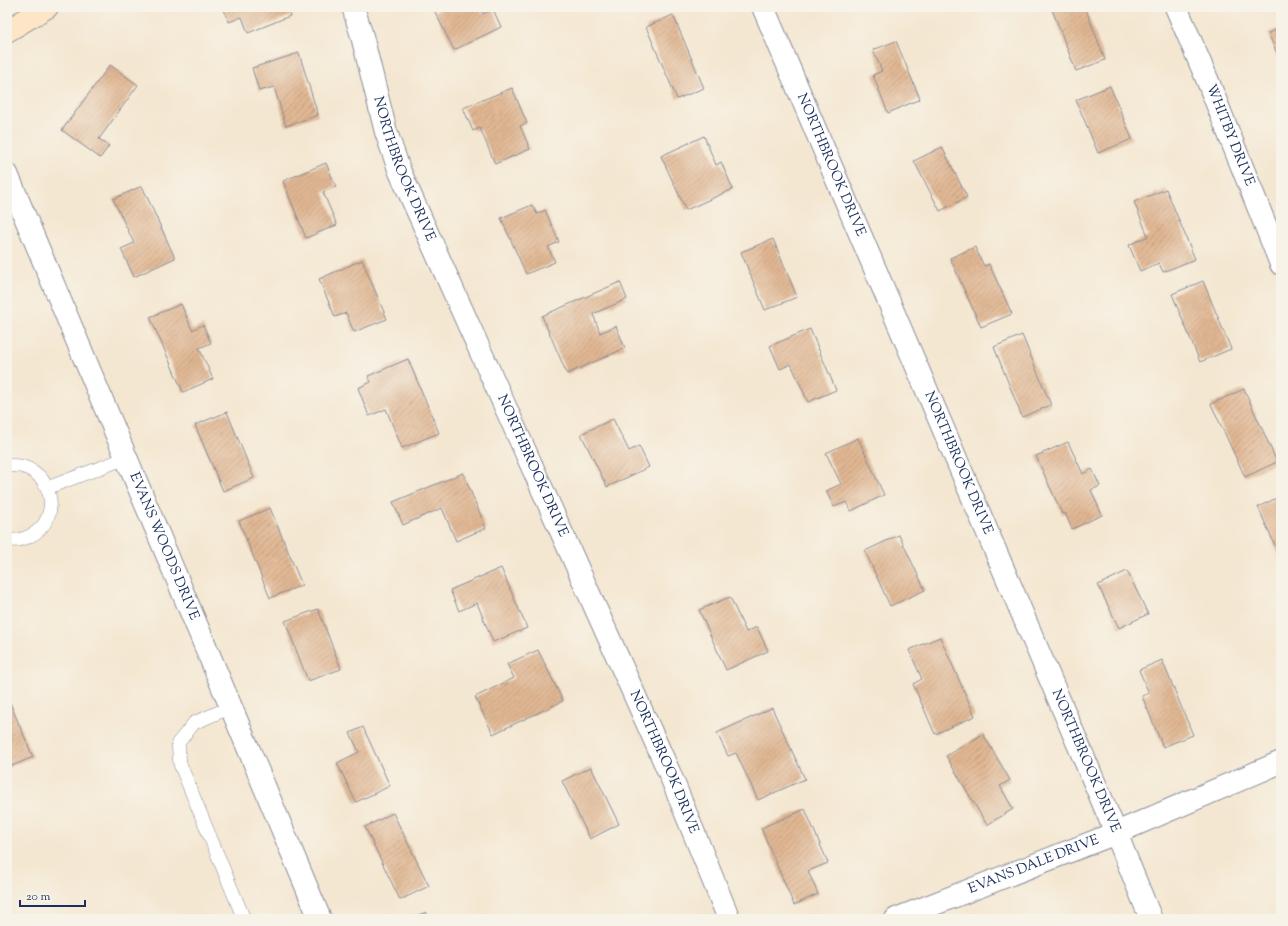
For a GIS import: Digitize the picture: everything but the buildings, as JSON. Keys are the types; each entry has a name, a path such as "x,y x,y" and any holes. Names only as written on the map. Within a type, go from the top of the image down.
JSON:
{"street":[{"path":"7,31 47,7"},
{"name":"NORTHBROOK DRIVE","path":"353,7 362,36 386,132 400,172 669,772 729,919"},
{"name":"NORTHBROOK DRIVE","path":"763,7 1116,833 1151,919"},
{"name":"WHITBY DRIVE","path":"1176,7 1207,79 1281,264"},
{"name":"EVANS WOODS DRIVE","path":"7,174 320,919"},
{"name":"EVANS DALE DRIVE","path":"896,919 1116,833 1281,762"}],"lane":[{"path":"47,488 126,458"},
{"path":"7,466 24,467 33,471 41,478 47,488 50,498 50,509 47,519 41,528 33,535 23,539 12,541 7,540"},
{"path":"230,707 194,723 178,742 180,764 244,919"}]}
